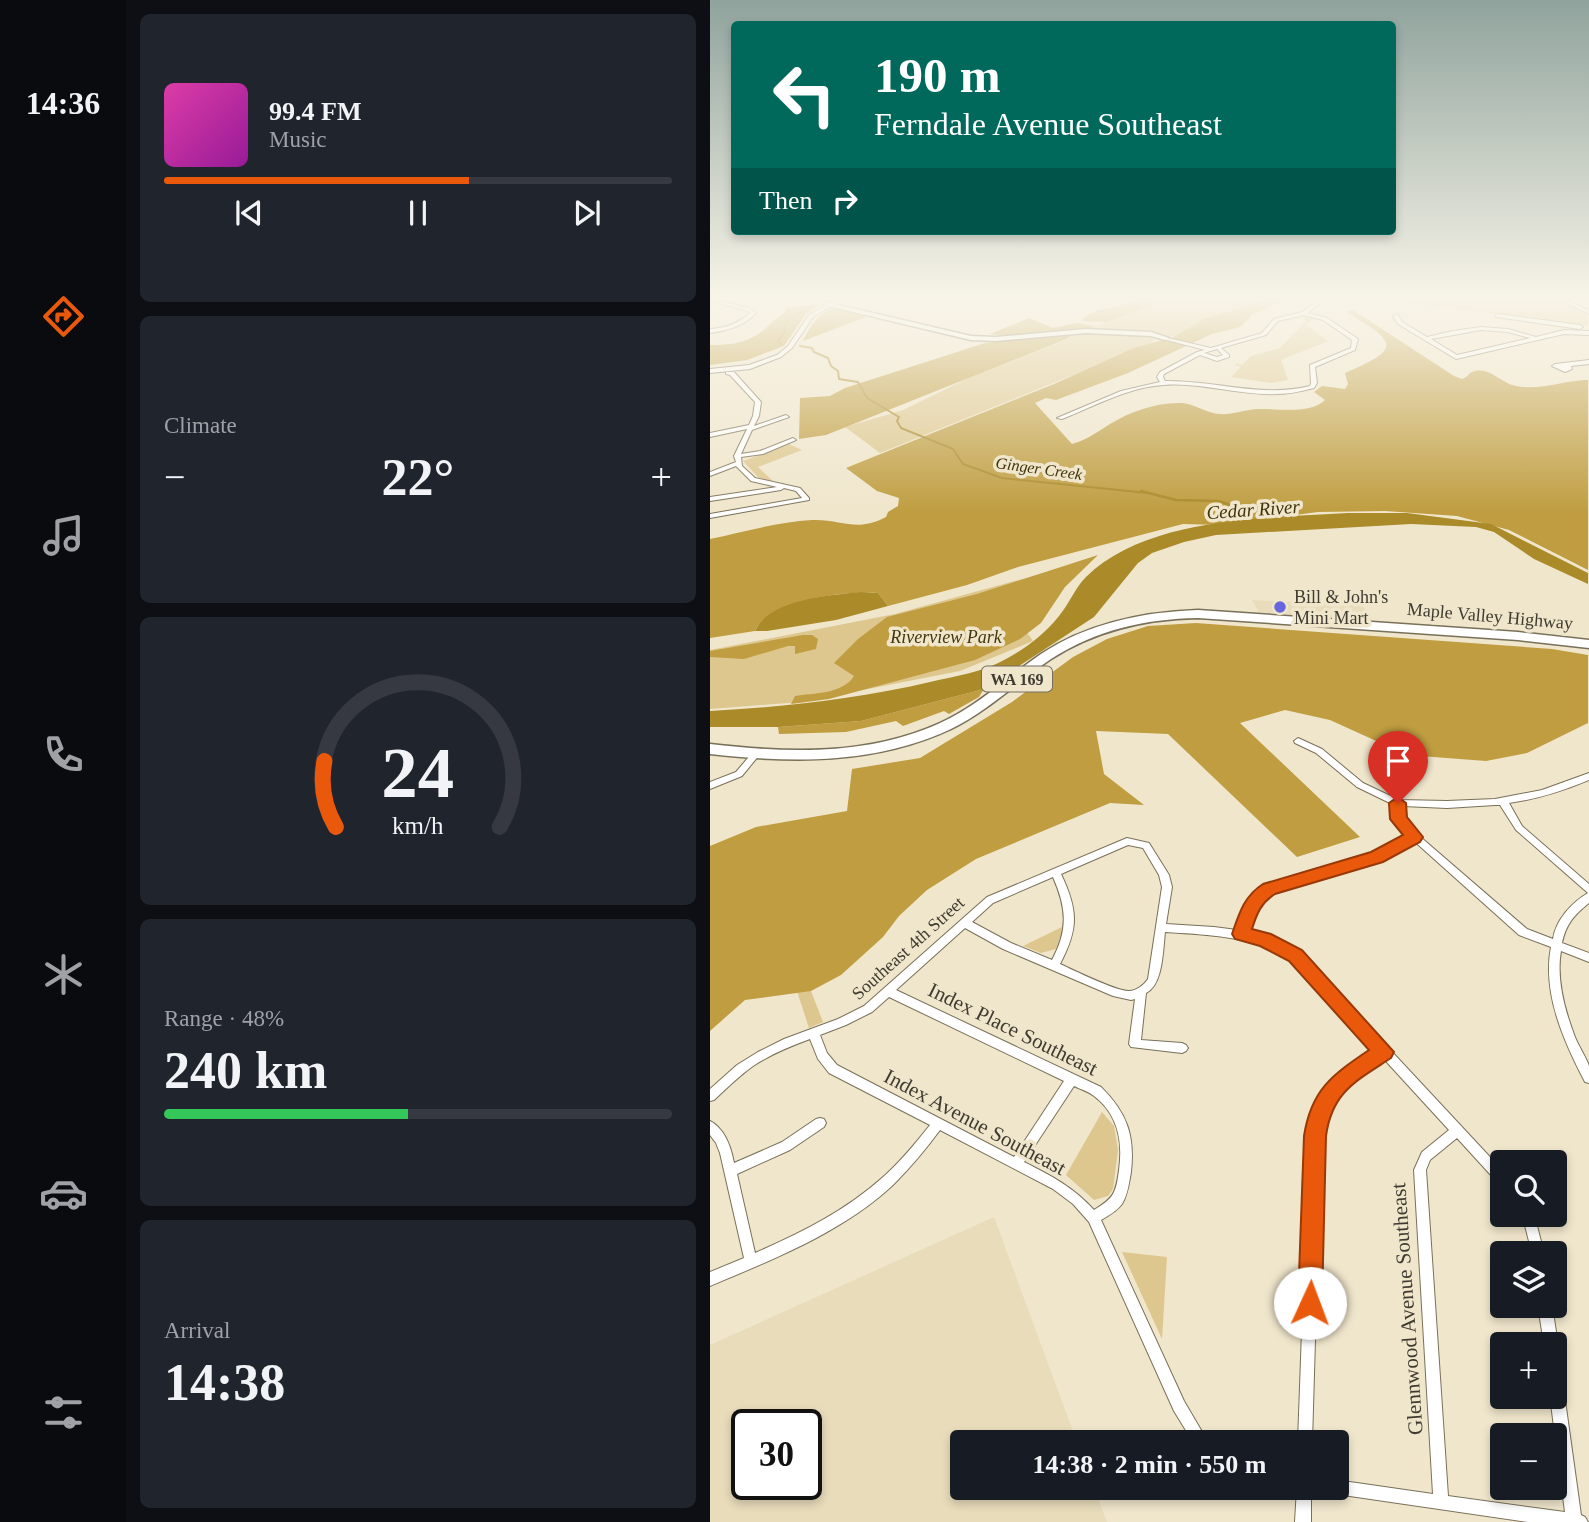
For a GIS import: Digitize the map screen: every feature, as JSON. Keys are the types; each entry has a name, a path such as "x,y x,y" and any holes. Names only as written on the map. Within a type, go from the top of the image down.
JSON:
{"main road":[{"name":"Maple Valley Highway","path":"710,749 823,757 861,752 907,741 963,716 1063,646 1097,630 1143,618 1198,614 1518,636 1588,644"}],"street":[{"path":"728,371 726,374 730,380 758,412 737,460"},
{"path":"1163,383 1160,377 1166,371"},
{"path":"1060,418 1138,388 1163,383 1276,394 1312,387 1313,371"},
{"path":"710,435 786,418"},
{"path":"710,474 737,460 793,440"},
{"path":"710,516 807,499 799,489 753,480 737,460"},
{"path":"710,499 759,494 786,487"},
{"path":"1298,741 1319,751 1360,785 1398,803 1504,803 1548,794 1584,778 1588,788"},
{"path":"710,786 739,774 756,754"},
{"path":"1398,803 1399,819 1414,837 1512,924 1523,932 1588,958"},
{"path":"1504,803 1520,828 1588,890"},
{"path":"1241,934 1250,908 1259,895 1269,889 1377,857 1414,837"},
{"name":"Southeast 4th Street","path":"710,1096 745,1065 763,1054 851,1019 890,992 990,900 1115,845 1137,841 1146,845 1164,875 1167,887 1163,928"},
{"path":"1055,872 1066,894 1071,915 1064,949 1055,964"},
{"path":"1588,897 1580,902 1563,922 1555,945 1554,963 1563,1025 1572,1049 1588,1077"},
{"path":"965,923 1007,946 1055,964 1117,993 1131,996 1149,987 1153,979 1163,928 1241,934 1265,939 1295,956 1490,1167"},
{"name":"Index Place Southeast","path":"890,992 1097,1091 1111,1103 1119,1117 1128,1149 1121,1192 1117,1200 1093,1218"},
{"path":"1141,992 1135,1044 1182,1048"},
{"name":"Index Avenue Southeast","path":"814,1034 823,1056 833,1069 1057,1185 1077,1200 1093,1218 1179,1406 1194,1430"},
{"path":"1305,1430 1315,1136 1318,1114 1328,1095 1342,1079 1384,1052"},
{"path":"1016,1164 1072,1079"},
{"path":"730,1171 786,1146 820,1123"},
{"path":"710,1279 831,1224 868,1199 895,1177 938,1124"},
{"path":"710,1126 721,1140 751,1261"},
{"name":"Glennwood Avenue Southeast","path":"1440,1501 1420,1170 1426,1156 1457,1131"},
{"path":"1349,1489 1577,1522 1560,1409"},
{"path":"1303,1522 1304,1500"}],"shaded area":[{"name":"Cedar River","path":"1348,513 1407,513 1491,524 1588,573 1588,584 1534,559 1494,532 1476,527 1411,524 1216,535 1152,553 1138,563 1094,617 984,689 861,721 778,727 710,727 710,711 848,698 959,676 997,663 1028,646 1047,629 1086,577 1111,557 1141,542 1210,524"},
{"path":"861,592 878,593 888,606 836,620 755,631 762,620 787,605 818,597"},
{"path":"1252,600 1362,605 1372,620 1259,612"},
{"path":"994,1217 1073,1430 950,1430 950,1500 1099,1500 1107,1522 710,1522 710,1345"}],"green space":[{"path":"898,371 986,371 826,435 799,439 800,398 830,396 845,388"},
{"path":"985,371 1083,371 880,453 845,427 903,410"},
{"path":"1083,371 1132,371 1056,400 1046,398 1035,403 1072,444 1127,415 1164,404 1187,404 1224,414 1256,409 1311,408 1325,400 1314,392 1322,386 1345,389 1348,384 1345,373 1350,371 1446,371 1462,379 1472,372 1481,371 1510,384 1525,387 1588,380 1588,570 1509,530 1457,516 1385,511 1318,512 1220,525 1183,524 1018,567 967,585 888,606 878,593 848,593 810,599 775,612 763,620 755,631 710,638 710,539 799,521 823,520 858,525 875,522 886,517 888,512 898,506 899,498 877,491 846,468"},
{"path":"1237,371 1285,371 1288,380 1271,383 1231,377"},
{"path":"789,444 802,450 758,467 775,483 758,477 743,461"},
{"path":"1098,555 1065,587 1041,623 1020,639 975,660 829,699 791,704 795,696 828,692 849,682 854,676 834,663 858,639 887,617 977,594"},
{"name":"Riverview Park","path":"1080,563 1024,628 1033,641 960,671 801,702 710,709 710,650 895,614"},
{"path":"1196,623 1552,649 1588,655 1588,723 1527,753 1486,761 1407,755 1330,720 1285,710 1240,723 1360,837 1297,857 1168,734 1096,731 1104,774 1144,805 1110,803 976,859 927,890 899,916 883,937 841,975 811,991 745,1000 710,1031 710,846 756,827 847,811 852,769 920,758 1012,702 1073,657 1107,639 1148,626"},
{"path":"812,635 818,639 816,649 795,654 795,646 788,646 744,659 710,657 710,651"},
{"path":"984,689 979,697 949,714 944,711 903,726 896,721 846,732 779,734 778,727 861,721"},
{"path":"1064,926 1056,949 1041,953 1023,946"},
{"path":"797,991 811,991 823,1022 809,1028"},
{"path":"1102,1112 1114,1126 1118,1150 1113,1189 1108,1196 1094,1200 1066,1175"},
{"path":"1122,1252 1167,1257 1162,1339"}],"waterway":[{"name":"Ginger Creek","path":"838,371 839,379 858,382 867,398 899,417 897,421 901,428 953,449 963,464 1002,478 1148,493"},
{"name":"Ginger Creek","path":"1141,491 1176,500 1218,501 1241,508"}],"place":[{"name":"Bill & John's Mini Mart","path":"1280,607"}],"route":[{"path":"1310,1303 1318,1114 1328,1095 1342,1079 1384,1052 1295,956 1265,939 1241,934 1250,908 1259,895 1269,889 1280,883 1366,861 1414,837 1399,819 1398,803"}]}
